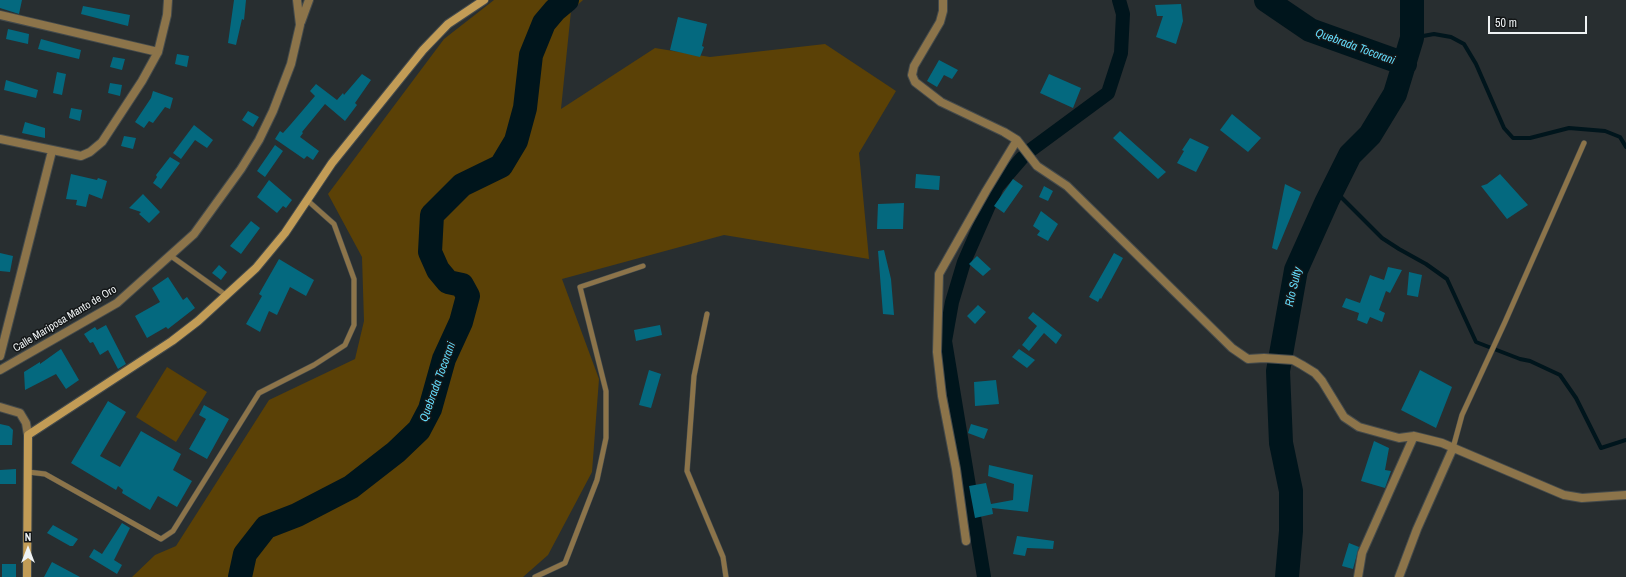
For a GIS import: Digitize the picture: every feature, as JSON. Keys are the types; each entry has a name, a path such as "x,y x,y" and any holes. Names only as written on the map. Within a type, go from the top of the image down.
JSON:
{"street":[{"path":"0,139 81,156 90,152 102,142 142,81 158,52 167,15 168,0"},
{"name":"Calle Mariposa Manto de Oro","path":"0,370 117,303 194,234 213,210 259,140 273,111 291,64 300,24 297,0"},
{"path":"300,24 309,0"},
{"path":"28,435 172,341 227,296 256,268 285,233 332,163 423,50 448,24 484,0"},
{"path":"943,0 940,22 914,66 912,75 915,82 941,102 1004,132 1017,140 1037,166 1067,186 1232,348 1248,359 1264,358 1293,360 1315,373 1322,381 1344,417 1359,427 1399,438 1414,436 1442,443 1564,495 1582,498 1626,494"},
{"path":"0,15 158,52"},
{"path":"966,541 956,469 942,396 937,352 939,274 1017,140"},
{"path":"0,356 52,151"},
{"path":"0,407 20,413 26,423 28,435 27,577"},
{"path":"1358,577 1362,553 1414,436"},
{"path":"1399,577 1417,529 1453,448"}],"lane":[{"path":"1453,448 1462,415 1584,143"},
{"path":"28,472 45,474 161,539 173,531 259,392 314,365 345,345 354,325 354,279 334,224 307,200"},
{"path":"170,256 227,296"},
{"path":"535,577 564,564 597,480 606,438 606,391 580,287 644,266"},
{"path":"707,314 694,376 687,471 723,557 726,577"}],"shaded area":[{"path":"494,0 583,0 571,11 561,109 655,48 710,57 825,44 896,91 859,153 869,259 724,235 562,279 599,379 592,472 548,555 523,577 132,577 155,555 176,546 269,400 355,359 364,321 362,257 328,194 444,39"},
{"path":"167,367 207,392 176,442 136,417"}],"building":[{"path":"0,0 22,0 19,14 0,8"},
{"path":"234,0 246,0 244,20 242,19 236,45 228,43"},
{"path":"1181,4 1183,21 1176,44 1156,37 1163,16 1157,16 1155,5"},
{"path":"83,6 130,15 128,26 81,14"},
{"path":"678,17 707,24 702,46 704,47 700,57 670,50"},
{"path":"8,29 29,34 28,44 6,39"},
{"path":"41,39 81,50 79,59 38,49"},
{"path":"177,54 189,56 187,67 175,64"},
{"path":"113,57 125,59 122,70 110,67"},
{"path":"939,60 958,70 952,79 944,75 937,87 927,81"},
{"path":"57,72 66,74 62,95 53,93"},
{"path":"362,74 371,80 355,103 357,105 345,121 325,104 302,132 303,133 300,137 319,151 313,160 307,156 304,159 275,139 280,131 283,133 315,96 310,91 316,84 337,100 343,93 344,95"},
{"path":"1049,74 1081,88 1073,108 1040,93"},
{"path":"6,80 38,90 36,98 4,90"},
{"path":"110,83 122,85 120,96 108,93"},
{"path":"153,91 173,98 170,109 165,107 153,123 149,121 144,128 135,122 151,98"},
{"path":"71,108 82,110 80,121 69,118"},
{"path":"248,111 259,117 253,127 242,120"},
{"path":"1232,114 1261,138 1248,152 1220,130"},
{"path":"25,122 45,128 45,138 22,133"},
{"path":"194,125 213,140 207,148 195,140 181,159 173,153"},
{"path":"1120,131 1166,172 1158,179 1113,138"},
{"path":"124,136 136,138 133,149 121,146"},
{"path":"1190,138 1209,147 1196,172 1177,163 1184,151 1182,150"},
{"path":"275,145 283,151 265,177 257,171"},
{"path":"170,157 180,163 161,189 153,183 157,177 156,175"},
{"path":"71,174 97,180 98,178 107,181 102,199 89,194 86,207 76,205 77,200 66,199"},
{"path":"916,174 940,176 939,190 915,188"},
{"path":"1500,174 1528,205 1507,219 1481,186 1487,184"},
{"path":"1013,179 1023,186 1004,213 994,206"},
{"path":"269,180 292,200 286,208 283,206 277,213 257,197"},
{"path":"1285,184 1301,192 1277,250 1272,248"},
{"path":"1044,186 1053,191 1048,201 1039,197"},
{"path":"143,194 160,212 149,223 139,214 141,212 129,208"},
{"path":"904,203 903,229 877,229 878,204"},
{"path":"1041,211 1058,224 1048,241 1037,235 1040,231 1033,226"},
{"path":"251,221 260,228 241,254 230,246"},
{"path":"884,250 891,279 894,315 883,314 878,251"},
{"path":"0,253 13,256 10,272 0,271"},
{"path":"1114,253 1123,258 1098,302 1089,297"},
{"path":"977,256 991,269 983,276 969,264"},
{"path":"279,259 314,280 306,296 290,287 277,315 269,311 260,332 246,324 262,296 259,294"},
{"path":"219,265 227,272 221,280 212,273"},
{"path":"1388,267 1402,270 1390,293 1386,291 1379,310 1385,313 1382,322 1370,317 1367,324 1357,320 1359,313 1342,307 1346,298 1360,303 1370,275 1384,280"},
{"path":"1409,272 1422,275 1418,297 1407,295"},
{"path":"168,277 183,300 187,297 195,308 168,329 166,327 147,338 135,316 160,302 152,288"},
{"path":"978,305 986,312 975,324 967,316"},
{"path":"1033,312 1062,335 1056,344 1044,333 1029,351 1022,345 1037,326 1028,318"},
{"path":"106,325 126,364 118,369 108,350 100,355 93,342 90,343 84,334 95,327 97,330"},
{"path":"660,325 662,335 636,341 634,330"},
{"path":"61,349 79,380 66,389 56,374 25,390 24,372 40,362 40,364"},
{"path":"1019,349 1035,360 1027,368 1012,357"},
{"path":"649,370 661,374 651,408 639,405"},
{"path":"1420,370 1452,387 1436,428 1401,410"},
{"path":"996,380 999,404 975,406 974,382"},
{"path":"108,401 126,412 100,456 120,467 141,431 181,454 173,470 192,481 177,507 158,496 150,510 122,493 123,490 118,486 116,490 71,463"},
{"path":"204,405 229,419 207,459 189,449 206,419 199,415"},
{"path":"0,424 9,426 13,430 12,445 0,445"},
{"path":"971,424 988,429 984,439 968,433"},
{"path":"1374,441 1389,448 1385,470 1391,471 1385,488 1361,481"},
{"path":"989,465 1033,475 1028,512 992,508 993,514 975,518 969,486 986,483 991,504 1013,500 1014,484 988,476"},
{"path":"16,469 16,484 0,484 0,470"},
{"path":"122,523 130,528 114,560 122,565 117,574 89,557 94,549 102,554"},
{"path":"53,525 78,539 73,546 70,546 47,533"},
{"path":"1017,536 1054,541 1053,549 1027,548 1025,556 1013,554"},
{"path":"1349,543 1359,547 1353,569 1342,566"},
{"path":"52,562 80,577 44,577"},
{"path":"2,564 16,564 16,577 2,577"}],"waterway":[{"name":"Quebrada Tocorani","path":"240,577 245,554 266,527 297,515 351,487 396,452 419,430 430,409 444,359 461,322 468,296 462,285 448,282 438,270 430,252 432,215 462,185 501,166 516,141 525,108 531,55 544,23 555,10 567,0"},
{"path":"1028,152 1108,93 1121,53 1123,14 1119,0"},
{"name":"Quebrada Tocorani","path":"1266,0 1310,30 1405,64"},
{"name":"Río Sulty","path":"1287,577 1291,531 1291,491 1281,443 1278,371 1296,270 1327,201 1350,155 1370,135 1395,94 1412,38 1412,0"},
{"path":"1412,38 1434,34 1451,37 1464,44 1476,64 1504,128 1513,138 1530,138 1569,128 1605,131 1620,137 1626,147"},
{"path":"984,577 945,341 952,302 964,262 997,187 1022,158"},
{"path":"1333,189 1382,238 1426,264 1447,279 1476,342 1520,359 1530,361 1560,375 1576,398 1601,448 1626,440"}]}
